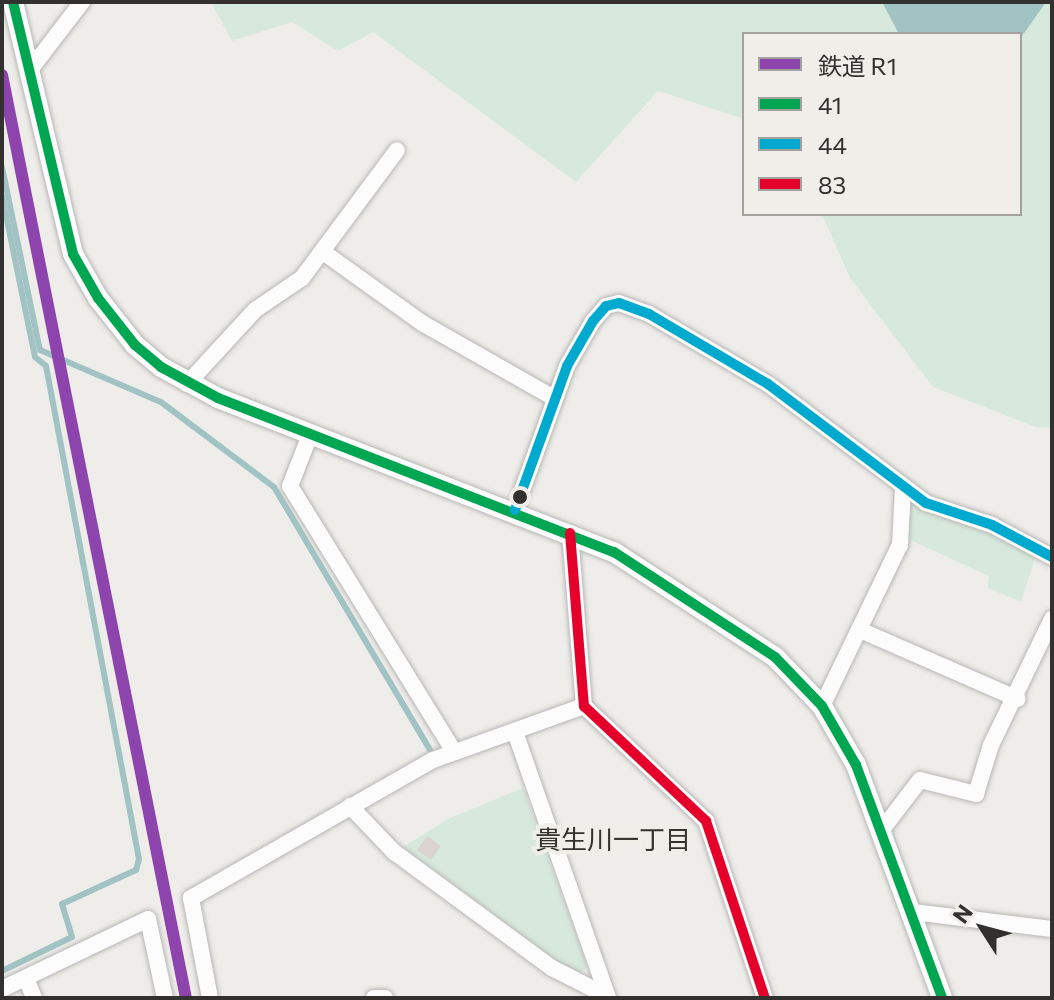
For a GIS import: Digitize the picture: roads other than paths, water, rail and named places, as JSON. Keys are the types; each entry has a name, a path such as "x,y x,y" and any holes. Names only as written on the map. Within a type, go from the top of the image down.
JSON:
{"street":[{"path":"13,2 58,209 83,275 135,345 187,384 310,435 515,510 614,552 706,607 775,657 822,706 856,765 913,912 942,998"},
{"path":"30,70 82,2"},
{"path":"187,384 255,310 302,278 397,150"},
{"path":"323,252 422,323 552,397"},
{"path":"515,510 552,397 593,321 606,306 619,303 657,318 768,384 839,433 903,488 926,503 992,525 1052,557"},
{"path":"310,435 290,486 454,752"},
{"path":"822,706 900,545 903,488"},
{"path":"570,533 584,706 706,821 765,998"},
{"path":"881,831 920,780 976,794 991,745 1018,699 1052,619"},
{"path":"860,630 1018,699"},
{"path":"210,998 191,898 350,806 454,752 584,706"},
{"path":"515,732 608,997"},
{"path":"350,806 394,852 552,968 608,997"},
{"path":"913,912 1052,929"},
{"path":"2,989 148,919 165,998"},
{"path":"26,978 34,998"},
{"path":"374,998 385,998"}],"water":[{"path":"882,2 1046,2 1022,36 1022,32 898,32"}],"waterway":[{"path":"2,167 40,350 161,402 274,487 430,750"},
{"path":"2,196 35,357 46,366 139,859 136,870 62,904 72,937 2,971"}],"rail line":[{"name":"R1","path":"2,75 186,998"}],"district":[{"name":"貴生川一丁目","path":"613,839"}]}
